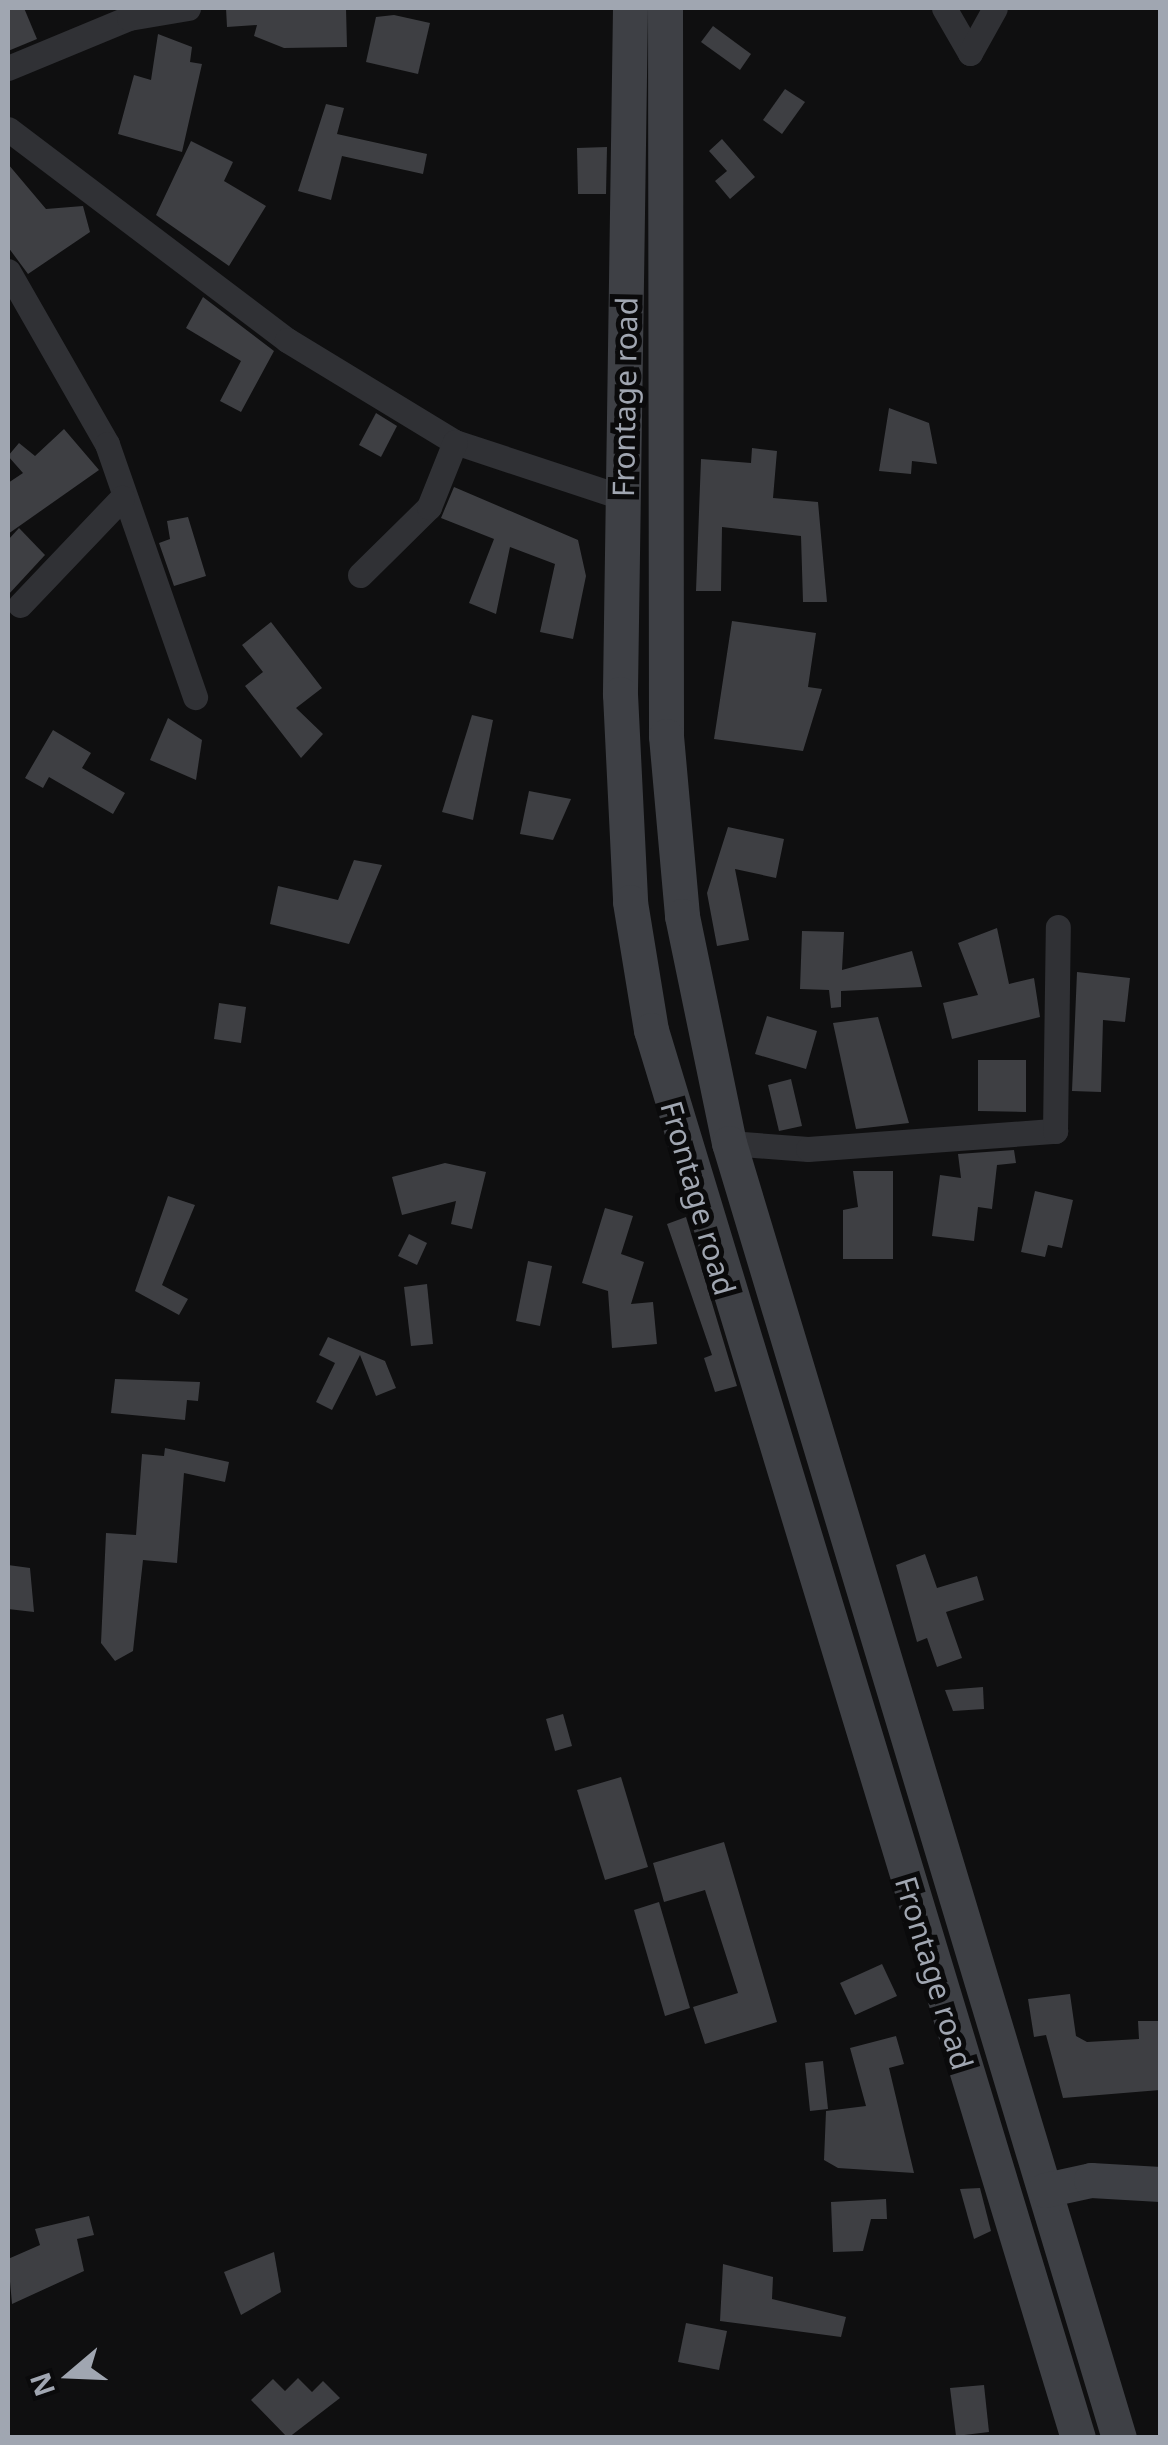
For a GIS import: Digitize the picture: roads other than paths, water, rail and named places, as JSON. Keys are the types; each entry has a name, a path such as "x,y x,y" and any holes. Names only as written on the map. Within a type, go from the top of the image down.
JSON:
{"main road":[{"name":"Frontage road","path":"630,8 620,694 630,902 666,1088 1078,2438"},
{"path":"665,8 666,736 682,916 712,1076 730,1143 1118,2438"},
{"path":"666,1088 712,1076"},
{"path":"1045,2190 1091,2180 1160,2184"}],"street":[{"path":"8,68 130,18 188,8"},
{"path":"944,8 970,53 995,8"},
{"path":"8,129 287,340 456,442 624,498"},
{"path":"8,271 101,431 195,697"},
{"path":"360,574 429,507 456,442"},
{"path":"20,605 122,498"},
{"path":"730,1143 808,1150 1055,1131 1058,928"}]}
